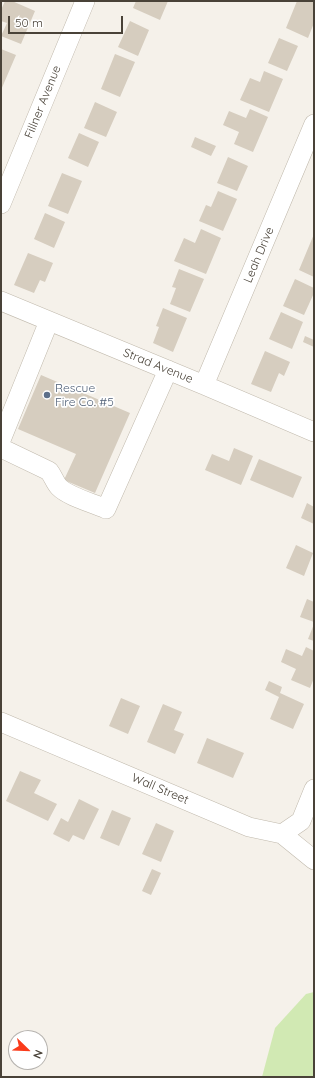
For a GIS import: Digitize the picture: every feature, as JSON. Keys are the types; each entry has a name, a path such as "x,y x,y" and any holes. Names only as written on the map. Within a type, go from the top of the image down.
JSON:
{"street":[{"name":"Fillner Avenue","path":"1,204 85,1"},
{"name":"Leah Drive","path":"204,385 314,124"},
{"name":"Strad Avenue","path":"1,301 314,432"},
{"path":"1,440 49,321"},
{"path":"1,448 49,471 54,477 56,484 65,492 106,509 168,370"},
{"name":"Wall Street","path":"1,722 249,827 282,834 314,860"},
{"path":"282,834 301,821 314,789"}],"green space":[{"path":"314,992 314,1077 262,1077 275,1028 306,994"}],"building":[{"path":"5,1 12,1 35,11 21,44 1,36 7,23 1,21 1,10"},
{"path":"136,1 168,1 160,20 133,8"},
{"path":"297,1 314,1 314,23 308,38 286,28"},
{"path":"130,21 149,30 138,56 118,47"},
{"path":"279,38 298,46 287,71 268,63"},
{"path":"1,49 16,55 1,90"},
{"path":"115,54 135,62 120,97 101,89"},
{"path":"264,71 283,79 269,112 240,100 250,78 260,82"},
{"path":"95,102 117,112 106,137 84,128"},
{"path":"250,109 268,117 253,152 234,144 239,132 223,125 229,111 246,118"},
{"path":"79,133 99,142 88,167 68,158"},
{"path":"195,137 216,146 211,156 191,147"},
{"path":"228,157 248,166 237,191 217,183"},
{"path":"62,173 82,181 68,214 48,206"},
{"path":"218,191 237,199 223,231 199,221 206,205 211,207"},
{"path":"45,213 65,222 54,248 34,239"},
{"path":"201,229 221,238 206,274 174,261 184,238 195,243"},
{"path":"314,234 314,277 299,270"},
{"path":"28,253 53,263 45,282 40,280 34,293 14,285"},
{"path":"179,269 204,279 190,312 170,304 176,288 172,287"},
{"path":"295,279 314,288 314,293 304,315 283,306"},
{"path":"163,308 187,318 173,352 153,343 159,327 156,326"},
{"path":"281,312 303,322 292,349 269,339"},
{"path":"305,336 314,340 314,347 303,342"},
{"path":"265,351 290,362 284,376 279,373 271,392 251,384"},
{"path":"41,375 130,413 95,493 64,480 76,454 18,429"},
{"path":"234,448 253,456 241,485 205,470 212,454 229,461"},
{"path":"259,459 302,477 293,498 250,480"},
{"path":"307,503 314,507 314,524 301,518"},
{"path":"296,545 313,553 304,576 286,568"},
{"path":"307,599 314,602 314,622 300,617"},
{"path":"314,624 314,641 308,639"},
{"path":"306,647 314,651 314,678 310,688 291,680 296,669 281,662 286,649 302,656"},
{"path":"269,681 282,687 280,693 304,704 293,729 270,719 279,697 265,690"},
{"path":"121,698 140,706 128,734 109,726"},
{"path":"163,704 182,712 174,730 184,734 175,754 147,742"},
{"path":"207,738 244,753 233,778 197,763"},
{"path":"20,771 41,780 34,793 57,804 48,821 6,801"},
{"path":"79,799 99,809 84,840 73,835 69,842 53,834 61,818 68,822"},
{"path":"112,810 131,818 119,846 100,838"},
{"path":"156,823 174,831 161,862 142,854"},
{"path":"152,869 161,873 151,895 142,891"}],"place":[{"name":"Rescue Fire Co. #5","path":"47,395"}]}
